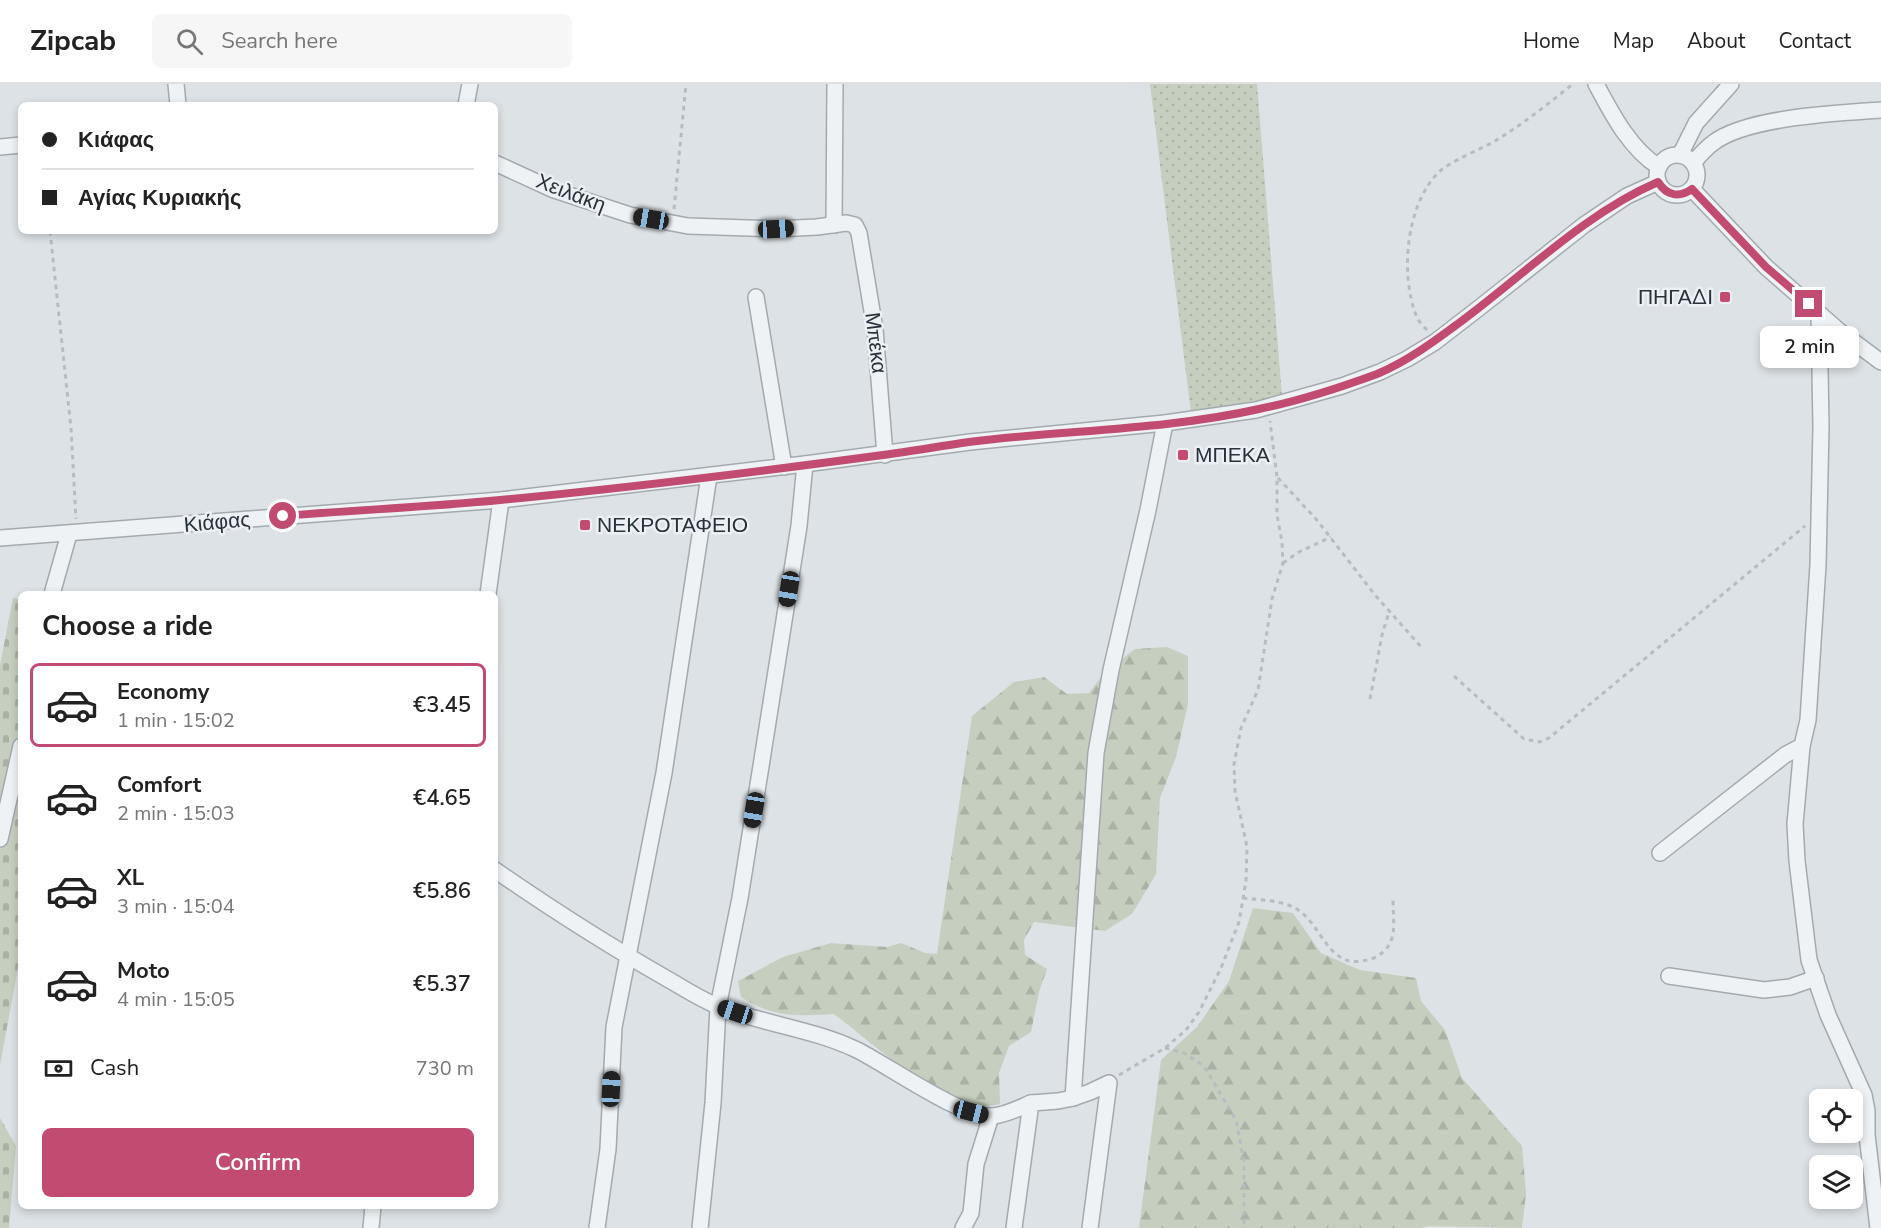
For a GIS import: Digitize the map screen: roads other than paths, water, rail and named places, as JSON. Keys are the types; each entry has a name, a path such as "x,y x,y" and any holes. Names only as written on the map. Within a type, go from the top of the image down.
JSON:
{"street":[{"path":"176,84 178,102"},
{"path":"467,102 470,84"},
{"path":"834,225 835,84"},
{"path":"1596,84 1615,119 1650,162 1667,192 1673,195 1680,195 1692,189 1697,176 1686,159 1696,123 1731,84"},
{"path":"1659,175 1664,160 1671,156 1686,159 1741,129 1768,122 1824,114 1881,110"},
{"path":"0,147 18,145"},
{"name":"Χειλάκη","path":"498,164 554,190 630,215 688,226 749,229 817,227 851,223 855,225 859,233"},
{"name":"Κιάφας","path":"0,538 501,500 805,465 970,442 1208,418 1269,407 1380,372 1435,342 1584,225 1659,175"},
{"path":"1692,189 1766,267 1838,330 1881,362"},
{"name":"Μπέκα","path":"859,233 875,328 881,379 885,454"},
{"path":"756,297 784,467"},
{"path":"1820,313 1820,513 1808,720 1802,746 1795,824 1797,861 1809,960 1828,1015 1864,1095 1867,1111 1866,1135 1878,1228"},
{"path":"1072,1098 1096,753 1111,670 1148,510 1165,423"},
{"path":"700,1228 713,1103 718,1007 740,898 799,526 805,465"},
{"path":"597,1228 608,1149 614,1027 664,773 709,476"},
{"path":"488,591 501,500"},
{"path":"53,591 72,534"},
{"path":"1660,853 1785,755 1802,746"},
{"path":"0,839 18,759"},
{"path":"498,872 542,903 627,956 718,1007 831,1039 856,1049 971,1112 991,1116 1010,1112 1031,1103 1072,1098 1109,1083 1090,1228"},
{"path":"1669,976 1764,990 1790,987 1816,978"},
{"path":"1014,1228 1031,1103"},
{"path":"963,1228 971,1213 976,1164 991,1116"},
{"path":"370,1228 373,1209"}],"place":[{"name":"ΠΗΓΑΔΙ","path":"1725,297"},
{"name":"ΜΠΕΚΑ","path":"1183,455"},
{"name":"ΝΕΚΡΟΤΑΦΕΙΟ","path":"585,525"}]}
